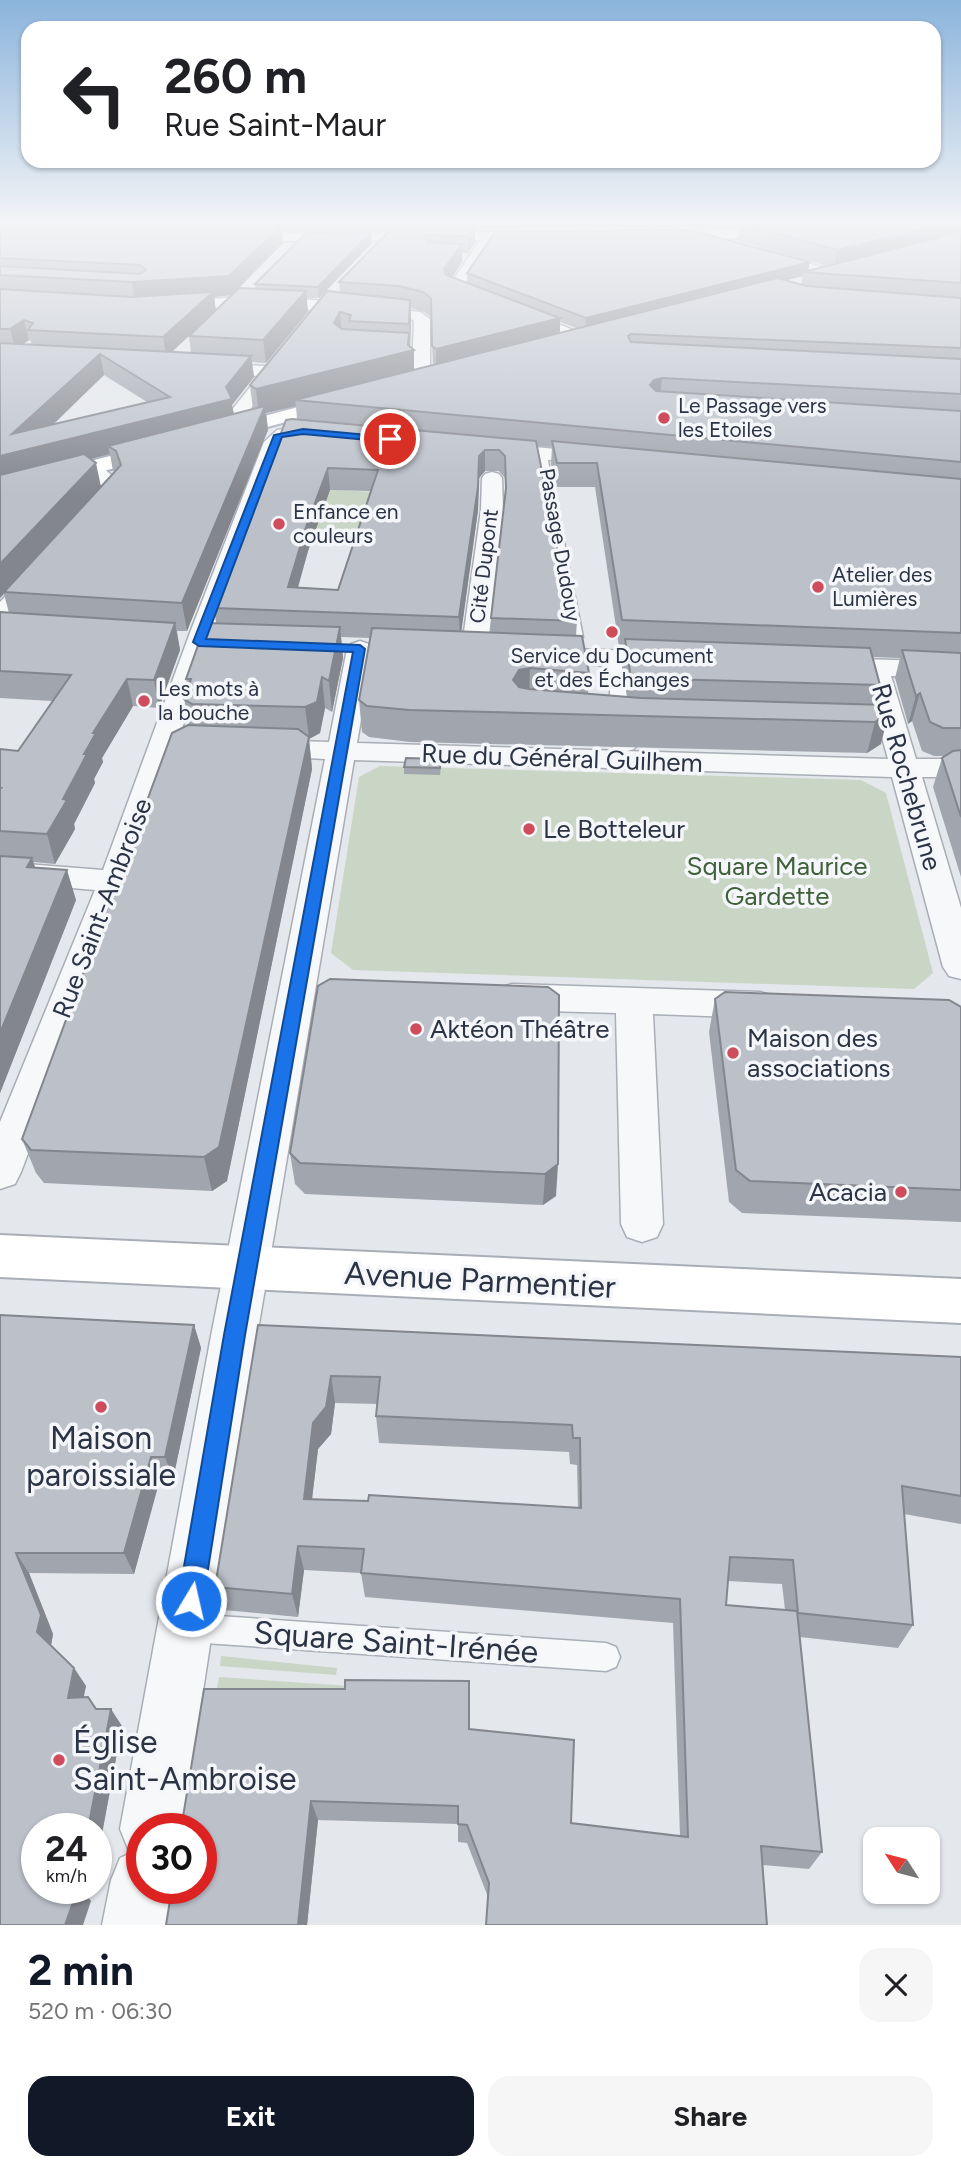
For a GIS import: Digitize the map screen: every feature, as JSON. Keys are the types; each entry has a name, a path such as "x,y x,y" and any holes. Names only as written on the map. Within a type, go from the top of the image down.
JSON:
{"main road":[{"path":"546,348 590,337"},
{"path":"405,384 439,376"},
{"path":"0,491 365,395"},
{"name":"Avenue Parmentier","path":"0,1256 961,1301"}],"street":[{"path":"314,319 318,315"},
{"path":"408,315 422,319 416,353 421,370 439,376"},
{"path":"526,315 590,337"},
{"path":"258,424 240,411 291,346"},
{"path":"183,366 271,371"},
{"name":"Rue Saint-Ambroise","path":"0,1172 115,881 174,746 199,642 274,442 278,435 287,432 354,436"},
{"path":"478,448 623,462"},
{"path":"79,529 116,487 90,467"},
{"name":"Cité Dupont","path":"492,478 492,510 461,653 506,655 577,647"},
{"path":"5,626 53,558"},
{"path":"577,647 623,659 690,661"},
{"path":"154,1813 248,1266 314,990 341,752 359,649"},
{"path":"623,659 610,717 624,759"},
{"path":"809,665 961,670"},
{"name":"Rue Rochebrune","path":"876,668 961,967"},
{"path":"610,717 652,719"},
{"path":"859,725 892,726"},
{"name":"Rue du Général Guilhem","path":"237,748 961,768"},
{"path":"0,872 115,881"},
{"path":"480,995 800,1006"},
{"path":"634,1001 642,1223"},
{"path":"134,1925 138,1904"}],"lane":[{"name":"Passage Dudouy","path":"547,454 543,461 577,647"},
{"name":"Square Saint-Irénée","path":"186,1628 606,1657"}],"green space":[{"path":"330,490 380,492 424,545 310,544"},
{"name":"Square Maurice Gardette","path":"380,766 861,780 886,793 933,973 914,989 353,970 331,953 359,777"},
{"path":"221,1656 337,1668 336,1675 220,1666"},
{"path":"219,1677 350,1686 350,1710 213,1710"}],"building":[{"path":"0,315 188,315 163,337 28,330 33,323 24,320 10,329 0,329"},
{"path":"211,315 285,315 263,340 189,336"},
{"path":"307,315 338,315 334,323 342,329 409,333 408,345 414,350 256,389 250,385"},
{"path":"351,315 409,315 409,324 349,321"},
{"path":"431,315 552,315 560,318 436,349 432,346"},
{"path":"578,315 599,315 586,318"},
{"path":"631,315 961,315 961,348 631,334 628,336 631,342 961,359 961,394 662,378 654,380 650,385 656,391 961,411 961,462 295,400"},
{"path":"0,343 251,356 226,387 232,399 0,456","holes":["100,354 170,397 12,434"]},
{"path":"265,406 182,603 4,592 121,465 116,451 108,446"},
{"path":"286,420 536,441 570,613 577,621 491,618 506,488 505,456 499,450 485,450 479,456 478,487 459,617 214,608","holes":["328,468 378,470 338,590 288,587"]},
{"path":"552,441 961,479 961,633 622,620 597,463 557,463"},
{"path":"84,454 96,463 0,564 0,475"},
{"path":"0,612 175,623 154,680 127,679 93,733 96,733 84,754 87,754 63,799 67,800 47,834 0,831 0,749 18,751 71,675 0,671"},
{"path":"206,623 340,627 329,681 322,677 317,702 305,707 192,704 184,699 191,679 186,679"},
{"path":"372,628 582,636 589,673 530,668 519,670 513,680 519,687 529,689 641,698 887,705 889,712 875,722 409,710 367,706 359,700"},
{"path":"625,639 870,648 880,685 631,678"},
{"path":"902,650 961,653 961,728 943,728 930,722 920,693 916,696"},
{"path":"188,725 298,729 309,737 219,1147 204,1157 31,1150 22,1139 172,733"},
{"path":"961,750 961,817 942,758 953,751"},
{"path":"406,758 441,759 440,768 404,767"},
{"path":"0,856 32,858 27,867 67,870 0,1033"},
{"path":"330,979 548,987 559,995 558,1164 545,1174 300,1163 290,1153 318,986"},
{"path":"725,992 949,1000 961,1007 961,1190 750,1181 736,1170 715,999"},
{"path":"0,1315 194,1325 165,1457 151,1457 124,1553 16,1553 41,1615 37,1632 74,1668 68,1698 88,1697 96,1709 111,1709 91,1813 21,1813 21,1904 72,1904 65,1925 0,1925"},
{"path":"258,1325 961,1357 961,1496 902,1486 913,1625 798,1613 793,1560 730,1557 726,1605 797,1611 822,1852 761,1846 767,1925 486,1925 489,1883 467,1825 458,1824 458,1806 311,1801 298,1925 166,1925 169,1904 217,1904 217,1813 184,1813 204,1689 345,1689 345,1680 469,1681 469,1729 574,1740 571,1823 688,1837 680,1599 361,1573 364,1549 298,1546 292,1594 215,1587","holes":["331,1376 380,1377 376,1416 572,1425 573,1438 580,1438 581,1508 369,1495 368,1501 304,1499 313,1423 326,1407"]}],"place":[{"name":"Le Passage vers les Etoiles","path":"664,418"},
{"name":"Enfance en couleurs","path":"279,524"},
{"name":"Atelier des Lumières","path":"818,587"},
{"name":"Service du Document et des Échanges","path":"612,632"},
{"name":"Les mots à la bouche","path":"144,701"},
{"name":"Le Botteleur","path":"529,829"},
{"name":"Aktéon Théâtre","path":"416,1029"},
{"name":"Maison des associations","path":"733,1053"},
{"name":"Acacia","path":"901,1192"},
{"name":"Maison paroissiale","path":"101,1407"},
{"name":"Église Saint-Ambroise","path":"59,1760"}],"route":[{"path":"191,1601 234,1335 360,649 199,642 278,435 303,431 390,439"}]}
